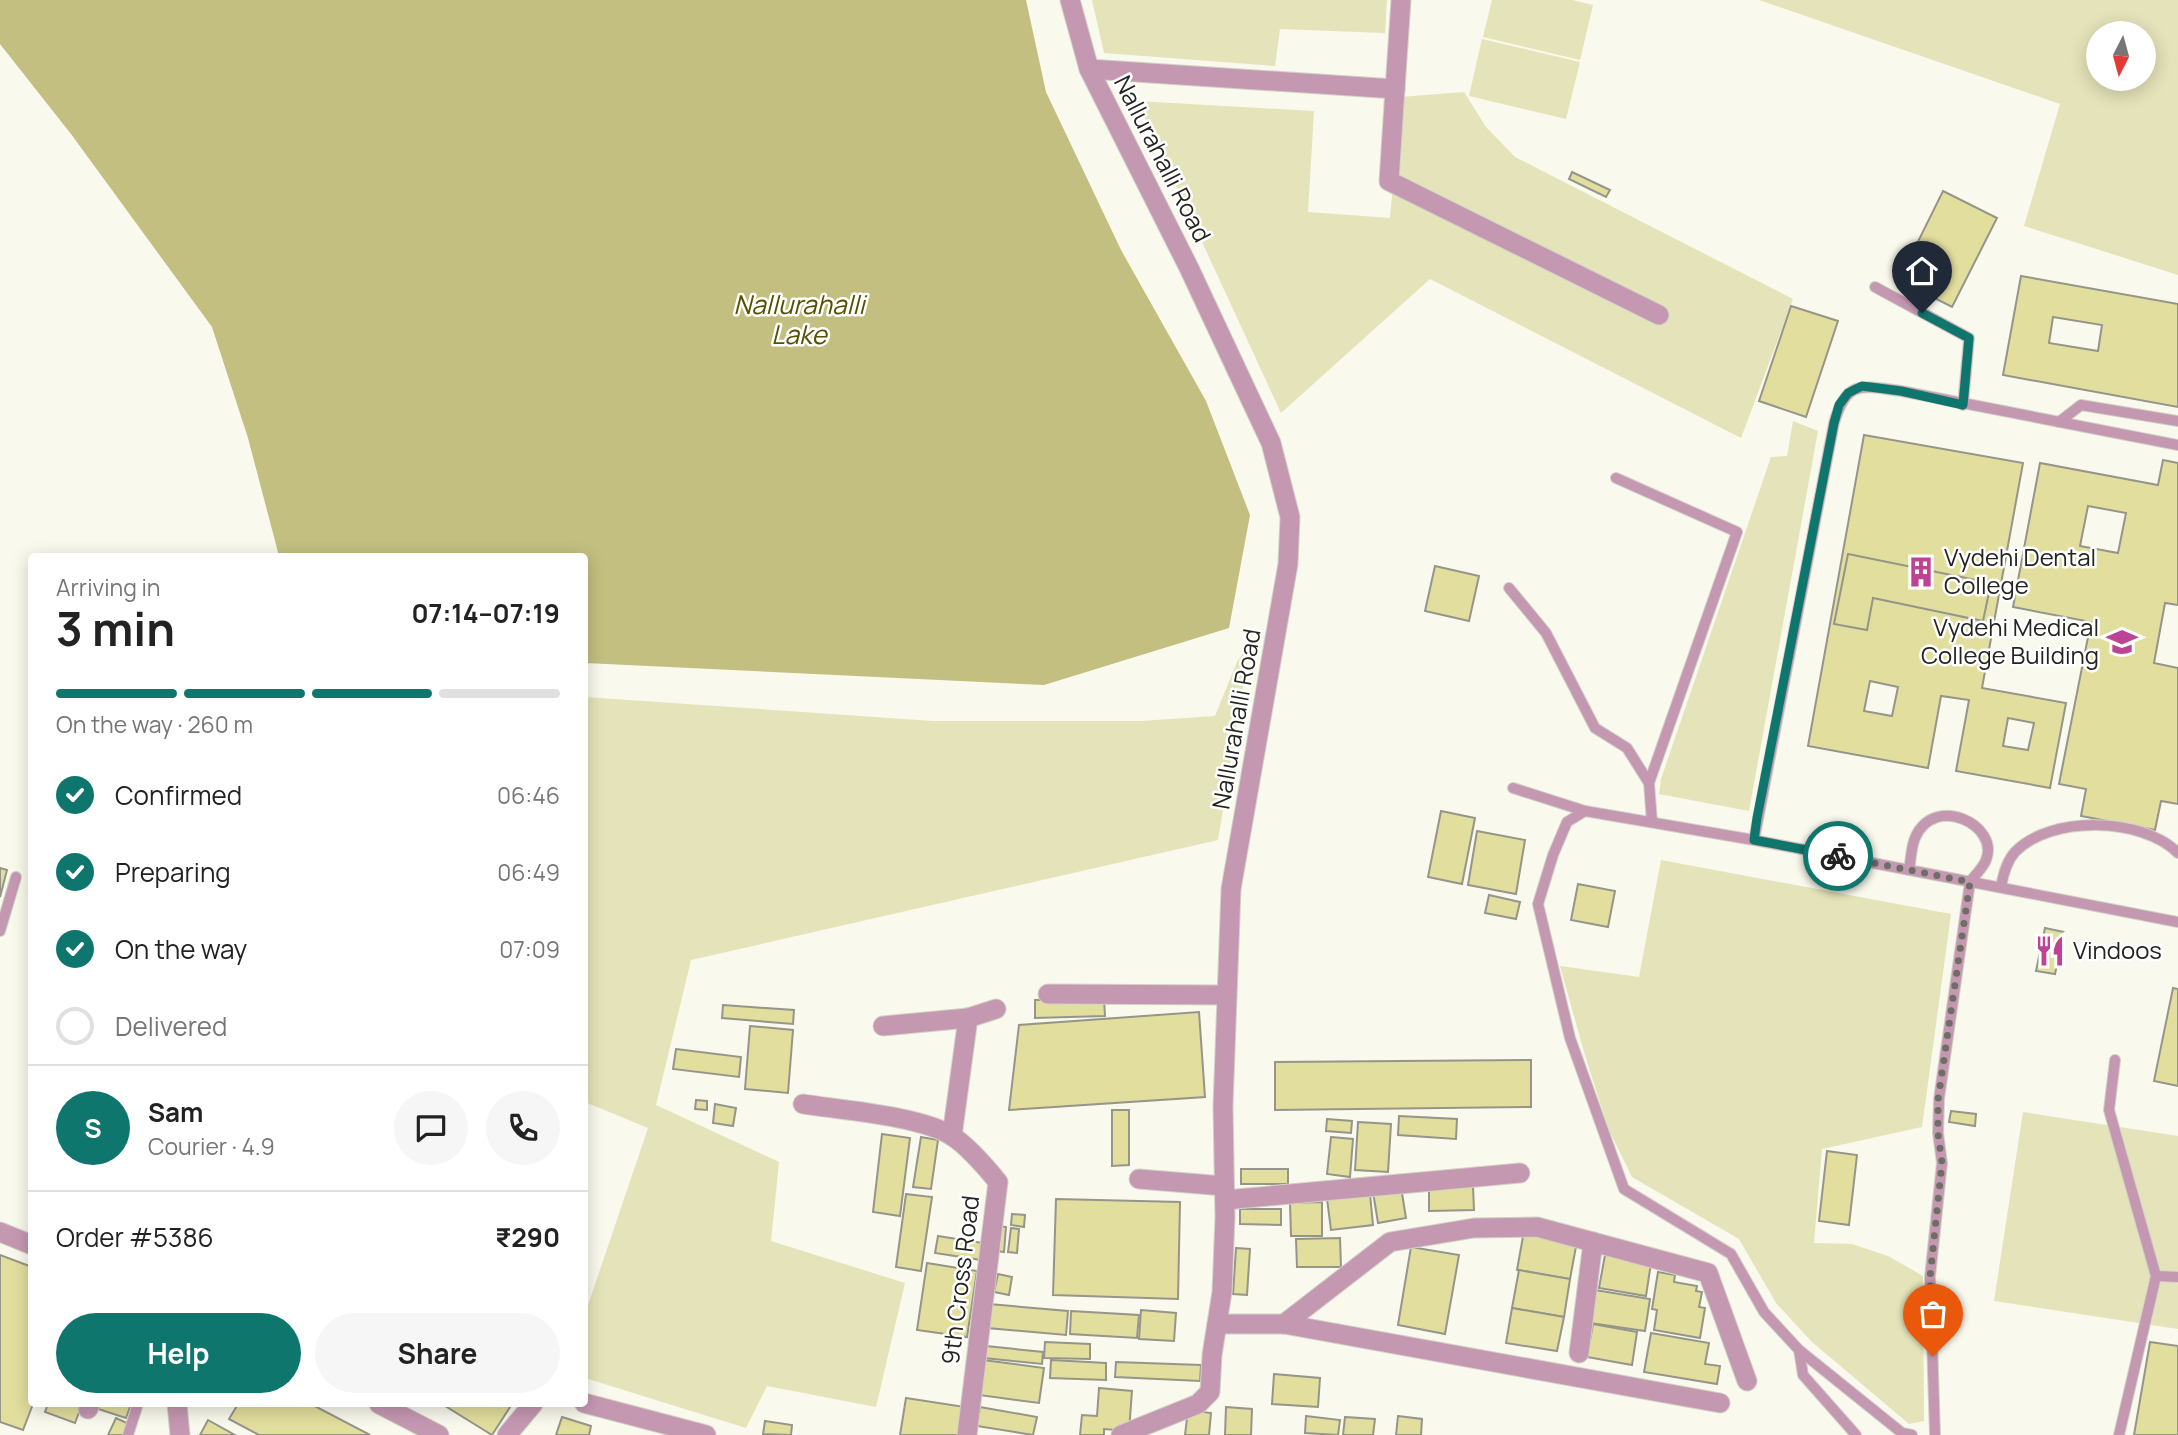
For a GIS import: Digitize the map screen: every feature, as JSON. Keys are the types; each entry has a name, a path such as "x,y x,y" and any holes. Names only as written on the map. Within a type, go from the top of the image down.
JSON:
{"street":[{"name":"Nallurahalli Road","path":"1070,0 1089,69 1189,268 1271,443 1290,517 1289,564 1231,889 1223,1106 1223,1292 1210,1392 1198,1404 1121,1435"},
{"path":"1401,0 1389,181 1659,315"},
{"path":"1089,69 1395,89"},
{"path":"1048,994 1227,995"},
{"path":"883,1026 968,1018 996,1009"},
{"path":"951,1136 968,1018"},
{"name":"9th Cross Road","path":"803,1104 924,1124 951,1136 984,1164 998,1182 967,1435"},
{"path":"1139,1180 1225,1193 1520,1173"},
{"path":"1284,1324 1390,1242 1474,1228 1537,1227 1708,1273 1747,1381"},
{"path":"0,1232 28,1243"},
{"path":"1578,1353 1593,1242"},
{"path":"1217,1324 1284,1324 1720,1403"},
{"path":"588,1404 706,1435"},
{"path":"177,1407 180,1435"},
{"path":"385,1407 439,1435"},
{"path":"507,1435 530,1407"}],"lane":[{"path":"1875,287 1969,338 1963,405"},
{"path":"1754,840 1834,423 1839,405 1848,393 1862,386 1901,391 2178,445"},
{"path":"2059,422 2081,405 2178,421"},
{"path":"1616,478 1737,532 1649,783 1651,822"},
{"path":"1509,588 1546,633 1595,728 1627,748 1649,783"},
{"path":"1514,788 1585,810 2178,922"},
{"path":"1585,810 1567,822 1553,855 1538,904 1570,1038 1624,1189 1731,1254 1765,1312 1799,1350 1902,1433 1912,1435"},
{"path":"1909,870 1915,838 1922,827 1941,816 1962,817 1977,828 1985,840 1986,860 1970,882 1938,1100 1942,1163 1930,1277 1935,1435"},
{"path":"2001,887 2005,868 2015,852 2034,839 2064,827 2106,824 2148,836 2178,853"},
{"path":"0,931 16,877"},
{"path":"2115,1060 2109,1110 2156,1276 2119,1435"},
{"path":"2156,1276 2178,1277"},
{"path":"1799,1350 1803,1375 1856,1435"},
{"path":"128,1435 137,1407"}],"shaded area":[{"path":"1092,0 1387,0 1385,33 1280,29 1275,66 1104,53"},
{"path":"1492,0 1572,0 1593,5 1580,60 1483,37"},
{"path":"1759,0 2178,0 2178,275 2024,226 2060,104"},
{"path":"1482,39 1580,62 1566,119 1469,96"},
{"path":"1464,92 1486,127 1515,157 1793,299 1741,438 1430,279 1281,413 1137,101 1314,111 1308,212 1390,218 1401,97"},
{"path":"1793,421 1818,431 1749,811 1659,794 1661,779 1771,457 1787,456"},
{"path":"1250,643 1218,840 691,960 656,1105 779,1162 771,1241 905,1283 876,1407 767,1386 746,1428 588,1379 588,1305 648,1128 588,1103 588,697 933,721 1141,721 1215,716 1237,662"},
{"path":"1661,860 1951,914 1922,1127 1822,1149 1814,1243 1852,1244 1888,1256 1923,1276 1924,1421 1909,1424 1812,1342 1776,1303 1739,1239 1632,1177 1608,1128 1560,966 1639,977"},
{"path":"2023,1112 2178,1136 2178,1329 1994,1301"}],"water":[{"name":"Nallurahalli Lake","path":"0,0 1026,0 1046,92 1121,250 1206,401 1250,515 1229,628 1044,685 588,663 588,553 278,553 248,438 212,327 71,134 0,44"}],"building":[{"path":"1572,172 1610,190 1606,197 1569,179"},
{"path":"1943,191 1997,218 1952,307 1899,280"},
{"path":"2021,276 2178,304 2178,407 2003,375","holes":["2053,317 2102,325 2098,351 2049,343"]},
{"path":"1791,306 1838,321 1806,417 1759,401"},
{"name":"Vydehi Dental College","path":"1864,435 2023,463 1982,688 2066,703 2050,788 1956,771 1969,700 1941,696 1928,768 1808,746","holes":["1870,681 1898,687 1892,716 1864,711","2008,718 2034,723 2028,750 2003,746"]},
{"name":"Vydehi Medical College Building","path":"2163,460 2178,463 2178,605 2165,603 2154,663 2178,668 2178,804 2161,801 2155,830 2081,816 2086,789 2059,784 2091,622 2013,607 2040,463 2158,485","holes":["2088,506 2126,513 2118,553 2080,546"]},
{"path":"1848,554 1991,583 1983,621 1873,598 1867,630 1834,624"},
{"path":"1435,566 1479,576 1469,621 1425,611"},
{"path":"1441,811 1475,818 1462,884 1428,877"},
{"path":"1477,831 1525,840 1516,894 1468,885"},
{"path":"0,868 7,870 0,897"},
{"path":"1578,884 1615,891 1608,927 1571,920"},
{"path":"1489,895 1520,902 1516,919 1485,913"},
{"name":"Vindoos","path":"2045,928 2064,932 2055,974 2036,971"},
{"path":"2173,988 2178,989 2178,1086 2154,1081"},
{"path":"1104,999 1105,1016 1035,1018 1035,1000"},
{"path":"723,1005 794,1010 793,1024 722,1018"},
{"path":"1199,1012 1205,1097 1009,1110 1019,1025"},
{"path":"750,1026 793,1030 788,1093 745,1089"},
{"path":"676,1049 741,1057 739,1077 673,1069"},
{"path":"1531,1060 1531,1107 1275,1110 1275,1062"},
{"path":"696,1100 707,1101 707,1110 695,1109"},
{"path":"715,1104 736,1108 733,1126 713,1123"},
{"path":"1112,1110 1129,1110 1129,1165 1112,1166"},
{"path":"1951,1111 1976,1114 1975,1126 1949,1122"},
{"path":"1399,1116 1457,1119 1456,1139 1398,1135"},
{"path":"1327,1119 1352,1121 1351,1133 1326,1131"},
{"path":"1358,1122 1391,1124 1388,1172 1355,1170"},
{"path":"882,1134 910,1138 900,1216 873,1212"},
{"path":"921,1137 938,1140 931,1189 913,1187"},
{"path":"1331,1137 1353,1139 1350,1177 1327,1174"},
{"path":"1827,1151 1857,1155 1849,1225 1819,1221"},
{"path":"1241,1169 1288,1169 1288,1184 1241,1184"},
{"path":"1473,1186 1474,1210 1429,1211 1429,1187"},
{"path":"1401,1187 1406,1218 1378,1223 1373,1192"},
{"path":"906,1194 932,1197 921,1271 896,1267"},
{"path":"1370,1194 1373,1225 1331,1230 1327,1199"},
{"path":"1056,1199 1180,1202 1178,1299 1053,1295"},
{"path":"1322,1202 1322,1236 1291,1236 1290,1203"},
{"path":"1240,1209 1281,1209 1281,1225 1240,1224"},
{"path":"1012,1214 1025,1215 1024,1227 1011,1225"},
{"path":"999,1226 1006,1227 1004,1252 997,1251"},
{"path":"1011,1228 1019,1229 1017,1253 1008,1252"},
{"path":"1524,1231 1577,1241 1570,1279 1517,1270"},
{"path":"938,1236 983,1243 981,1260 935,1253"},
{"path":"1340,1238 1341,1267 1297,1267 1296,1239"},
{"path":"1411,1247 1459,1255 1445,1334 1398,1325"},
{"path":"1236,1248 1250,1249 1247,1295 1233,1294"},
{"path":"0,1255 28,1266 28,1407 32,1407 23,1430 0,1422"},
{"path":"1605,1255 1651,1263 1646,1296 1599,1288"},
{"path":"927,1263 977,1271 967,1337 917,1330"},
{"path":"1519,1270 1570,1279 1564,1317 1512,1308"},
{"path":"1658,1272 1675,1275 1674,1282 1697,1286 1696,1291 1702,1292 1699,1307 1705,1308 1700,1338 1654,1330 1657,1310 1652,1309"},
{"path":"998,1274 1012,1277 1009,1295 994,1292"},
{"path":"1595,1290 1650,1299 1645,1331 1590,1323"},
{"path":"989,1304 1068,1311 1066,1335 987,1328"},
{"path":"1512,1308 1564,1317 1557,1351 1506,1343"},
{"path":"1141,1310 1176,1313 1174,1341 1139,1339"},
{"path":"1071,1311 1139,1315 1137,1338 1070,1334"},
{"path":"1593,1324 1637,1332 1632,1365 1587,1357"},
{"path":"1651,1333 1709,1343 1705,1364 1720,1366 1717,1384 1644,1372"},
{"path":"1045,1342 1090,1344 1090,1359 1044,1358"},
{"path":"2150,1342 2178,1346 2178,1435 2134,1435"},
{"path":"986,1346 1043,1352 1042,1364 984,1358"},
{"path":"983,1360 1044,1368 1039,1403 979,1395"},
{"path":"1051,1360 1106,1363 1106,1380 1050,1378"},
{"path":"1116,1362 1201,1365 1200,1381 1115,1377"},
{"path":"1274,1374 1320,1378 1318,1407 1272,1404"},
{"path":"1099,1388 1132,1391 1129,1431 1104,1429 1104,1435 1080,1435 1082,1415 1097,1416"},
{"path":"906,1398 965,1407 961,1435 900,1435"},
{"path":"47,1407 81,1407 75,1423 45,1412"},
{"path":"96,1407 130,1407 126,1418"},
{"path":"236,1407 317,1407 370,1435 259,1435 229,1419"},
{"path":"447,1407 510,1407 492,1435"},
{"path":"980,1407 1037,1417 1033,1435 977,1426"},
{"path":"1226,1407 1252,1409 1251,1435 1225,1435"},
{"path":"1188,1410 1211,1413 1209,1435 1185,1435"},
{"path":"1306,1416 1340,1420 1338,1435 1305,1433"},
{"path":"1398,1416 1422,1419 1421,1435 1396,1435"},
{"path":"562,1417 591,1426 589,1435 556,1435"},
{"path":"1345,1417 1375,1419 1373,1435 1343,1435"},
{"path":"116,1418 129,1424 124,1435 108,1435"},
{"path":"208,1420 235,1435 200,1435"},
{"path":"765,1421 792,1425 791,1435 763,1434"}],"way so far":[{"path":"1838,856 1970,882 1938,1100 1942,1163 1930,1277 1933,1356"}],"place":[{"name":"Vydehi Dental College","path":"1921,572"},
{"name":"Vydehi Medical College Building","path":"2122,642"},
{"name":"Vindoos","path":"2050,951"}],"route":[{"path":"1838,856 1754,840 1757,818 1839,405 1848,393 1862,386 1901,391 1963,405 1969,338 1922,313"}]}
